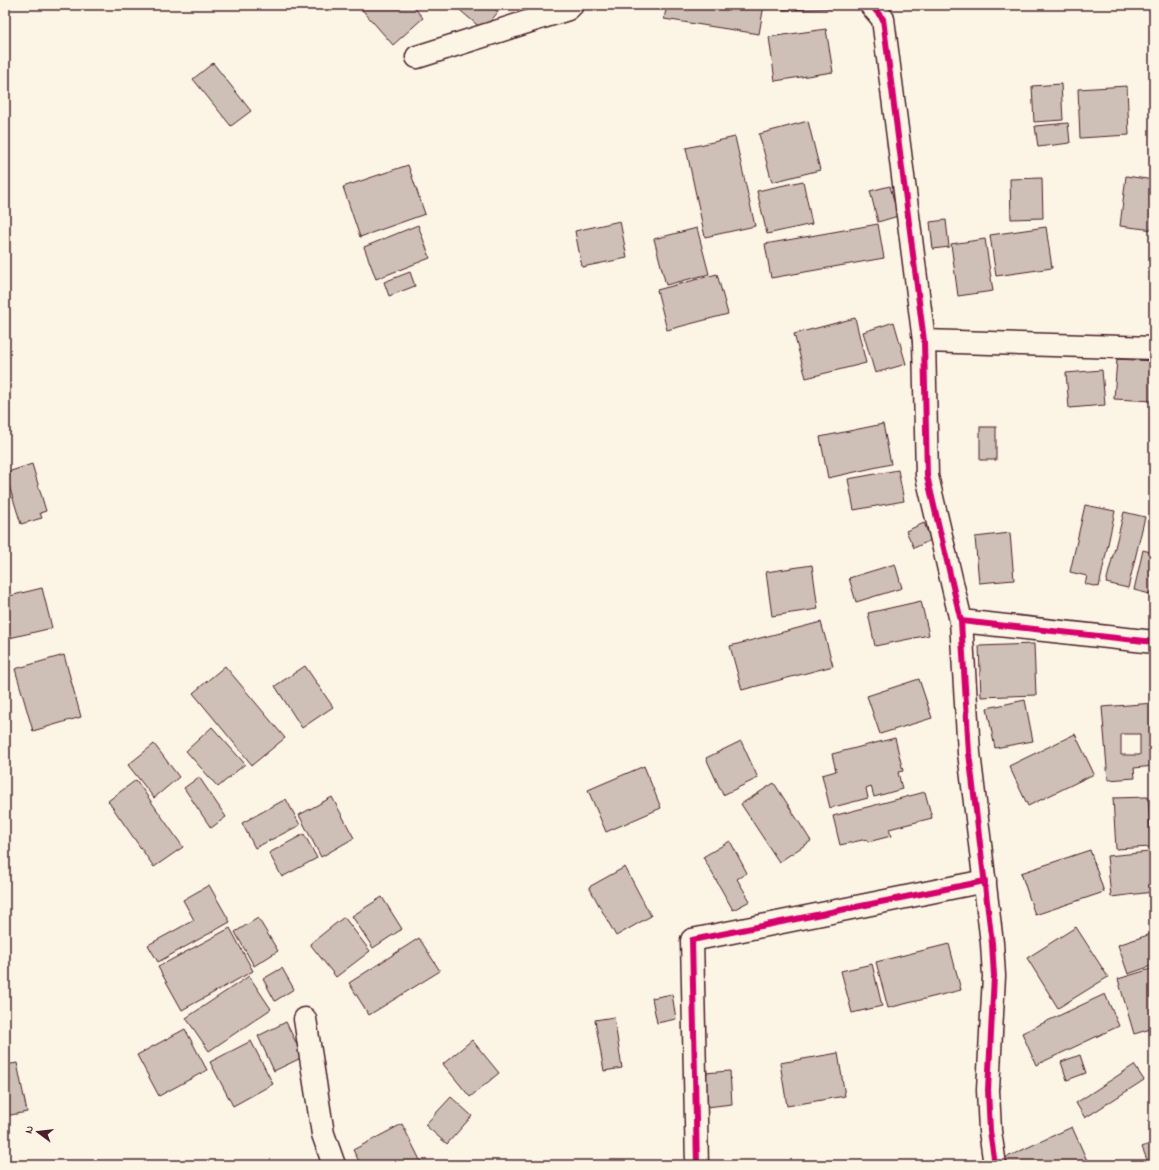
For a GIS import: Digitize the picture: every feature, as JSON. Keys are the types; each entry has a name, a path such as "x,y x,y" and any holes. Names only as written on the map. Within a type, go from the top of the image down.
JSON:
{"street":[{"path":"417,57 568,9 572,5"},
{"path":"871,5 883,19 924,341 927,476 961,621 969,753 992,943 994,976 988,1090 990,1131 995,1165"},
{"path":"924,341 1154,348"},
{"path":"961,621 1154,642"},
{"path":"697,1165 692,940 985,881"},
{"path":"305,1019 323,1134 334,1165"}],"building":[{"path":"358,5 412,5 423,18 393,45"},
{"path":"454,5 490,5 498,12 483,30"},
{"path":"667,5 764,5 759,34 664,19"},
{"path":"783,5 849,5 849,8 783,10"},
{"path":"826,29 833,72 775,81 769,37"},
{"path":"213,63 251,111 231,126 193,79"},
{"path":"1061,84 1063,120 1034,122 1032,86"},
{"path":"1127,86 1129,135 1080,138 1078,89"},
{"path":"808,121 820,170 772,182 759,134"},
{"path":"1068,123 1070,143 1038,147 1035,126"},
{"path":"735,137 755,226 705,237 686,148"},
{"path":"408,165 425,214 360,237 343,187"},
{"path":"1126,176 1154,180 1154,230 1120,226"},
{"path":"1042,178 1043,218 1011,219 1010,179"},
{"path":"803,181 812,224 767,234 757,191"},
{"path":"890,186 898,216 878,222 870,191"},
{"path":"946,220 949,247 933,249 930,222"},
{"path":"620,221 627,258 582,267 575,231"},
{"path":"878,224 884,258 771,278 765,244"},
{"path":"418,225 430,258 376,279 364,247"},
{"path":"1046,227 1052,268 996,276 990,235"},
{"path":"697,228 709,274 666,285 654,239"},
{"path":"985,239 993,291 958,296 951,244"},
{"path":"410,272 415,286 389,296 384,282"},
{"path":"717,274 728,314 667,330 657,290"},
{"path":"855,318 866,363 806,378 794,334"},
{"path":"894,322 906,364 875,373 863,332"},
{"path":"1117,359 1154,361 1154,401 1114,399"},
{"path":"1102,370 1105,405 1069,408 1066,373"},
{"path":"883,424 891,464 828,478 820,437"},
{"path":"980,427 996,427 996,460 980,460"},
{"path":"32,464 46,511 40,513 42,518 21,524 5,473"},
{"path":"898,470 904,501 854,510 848,479"},
{"path":"1085,505 1115,511 1099,587 1085,584 1087,576 1070,572"},
{"path":"1124,512 1145,517 1128,588 1106,583"},
{"path":"924,523 931,540 914,548 906,531"},
{"path":"1010,533 1014,580 979,583 975,537"},
{"path":"1143,550 1154,553 1154,595 1134,590"},
{"path":"895,564 902,588 856,602 849,578"},
{"path":"812,565 818,609 772,616 766,572"},
{"path":"42,588 52,628 5,639 5,597"},
{"path":"921,601 929,635 875,646 868,613"},
{"path":"821,622 833,666 742,690 730,646"},
{"path":"1034,644 1036,695 981,697 979,646"},
{"path":"64,655 81,717 33,731 15,669"},
{"path":"225,666 285,738 252,765 193,693"},
{"path":"305,666 333,707 302,728 275,686"},
{"path":"919,679 932,718 880,734 867,696"},
{"path":"1025,700 1033,741 995,748 987,708"},
{"path":"1154,703 1154,766 1134,768 1135,778 1108,780 1102,707","holes":["1121,734 1140,734 1140,755 1121,755"]},
{"path":"5,718 8,739 5,739"},
{"path":"212,727 245,764 218,787 186,751"},
{"path":"1075,734 1094,774 1028,806 1009,766"},
{"path":"895,738 903,771 898,772 902,789 874,797 871,786 866,788 868,798 830,808 822,775 836,771 832,754"},
{"path":"741,741 758,778 723,795 706,758"},
{"path":"154,744 179,777 154,798 128,765"},
{"path":"644,766 661,808 606,832 588,790"},
{"path":"199,777 226,817 211,828 184,788"},
{"path":"136,780 183,847 154,867 108,801"},
{"path":"774,783 811,841 779,862 741,804"},
{"path":"925,792 932,818 889,829 891,836 868,842 867,839 840,845 833,816"},
{"path":"332,797 354,838 321,857 299,815"},
{"path":"1148,797 1151,847 1116,849 1113,798"},
{"path":"286,799 300,825 255,848 242,823"},
{"path":"304,834 317,858 282,877 269,853"},
{"path":"730,841 747,873 737,879 750,901 733,910 703,857"},
{"path":"1090,850 1104,892 1035,915 1021,873"},
{"path":"1149,852 1153,892 1111,897 1107,856"},
{"path":"625,867 651,916 616,936 589,887"},
{"path":"209,885 230,922 158,962 148,945 194,920 183,900"},
{"path":"382,897 402,929 373,948 352,916"},
{"path":"344,917 370,951 336,977 310,944"},
{"path":"258,918 278,951 254,966 235,932"},
{"path":"1076,927 1108,977 1058,1008 1027,958"},
{"path":"230,928 253,971 182,1010 158,967"},
{"path":"1154,933 1154,965 1128,974 1118,945"},
{"path":"419,938 440,971 369,1015 349,983"},
{"path":"949,944 961,990 888,1008 876,962"},
{"path":"872,964 882,1006 852,1013 841,971"},
{"path":"282,968 294,989 275,1001 263,979"},
{"path":"1154,968 1154,1028 1134,1034 1118,979"},
{"path":"249,976 271,1009 209,1051 186,1018"},
{"path":"672,994 676,1019 657,1023 652,998"},
{"path":"1105,994 1119,1026 1036,1065 1022,1033"},
{"path":"614,1017 622,1068 604,1071 595,1020"},
{"path":"286,1022 303,1057 274,1071 258,1036"},
{"path":"185,1029 207,1070 159,1096 137,1055"},
{"path":"472,1040 499,1073 470,1097 443,1064"},
{"path":"251,1041 273,1084 233,1106 210,1062"},
{"path":"838,1053 845,1096 787,1106 780,1063"},
{"path":"1080,1055 1086,1073 1067,1080 1061,1062"},
{"path":"17,1063 27,1112 5,1116 5,1065"},
{"path":"1134,1065 1144,1080 1085,1118 1076,1103"},
{"path":"730,1071 732,1104 707,1107 704,1073"},
{"path":"451,1097 472,1116 447,1144 425,1125"},
{"path":"402,1124 421,1162 415,1165 361,1165 353,1150"},
{"path":"1072,1127 1089,1165 1008,1165 1005,1158"},
{"path":"1154,1142 1154,1165 1149,1165 1142,1147"},
{"path":"975,1160 976,1165 954,1165 954,1164"}],"cycle path":[{"path":"871,5 883,19 924,341 927,476 961,621 1154,642"},
{"path":"961,621 969,753 992,943 994,976 988,1090 990,1131 995,1165"},
{"path":"697,1165 692,940 985,881"}]}
